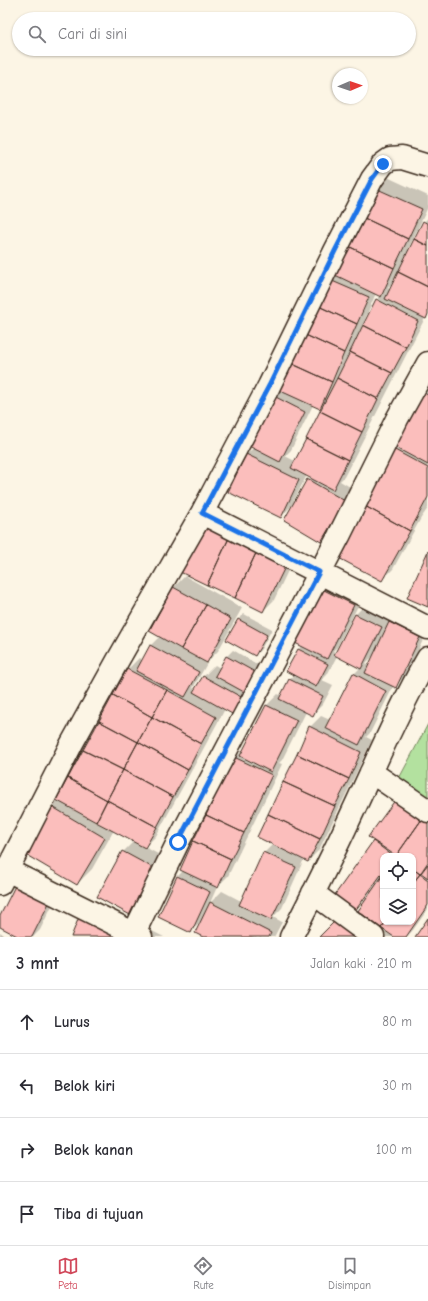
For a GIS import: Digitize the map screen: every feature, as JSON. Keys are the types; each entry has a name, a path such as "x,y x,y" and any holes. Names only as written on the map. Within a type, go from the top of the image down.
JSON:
{"street":[{"path":"428,166 402,158 390,159 383,164 372,179 269,386 202,513 72,743 4,877 136,936 178,842 339,536 397,419 428,363"},
{"path":"202,513 428,628"},
{"path":"291,937 349,820 413,684 428,658"},
{"path":"371,772 428,811"},
{"path":"313,893 373,937"}],"green space":[{"path":"428,724 428,810 395,786"}],"building":[{"path":"373,187 422,209 408,239 360,216"},
{"path":"360,216 408,239 394,268 346,245"},
{"path":"423,221 428,224 428,246 414,239"},
{"path":"414,239 428,246 428,287 398,272"},
{"path":"346,245 394,268 381,297 333,274"},
{"path":"398,272 428,287 428,314 426,319 385,299"},
{"path":"323,277 369,297 357,324 312,303"},
{"path":"376,299 418,321 406,347 363,325"},
{"path":"312,303 357,324 344,353 299,332"},
{"path":"363,325 406,347 392,373 350,352"},
{"path":"299,332 344,353 332,382 286,361"},
{"path":"350,352 392,373 378,399 337,378"},
{"path":"286,361 332,382 320,409 274,388"},
{"path":"337,378 378,399 362,432 320,411"},
{"path":"420,391 428,395 428,465 391,445"},
{"path":"268,393 305,412 280,462 243,443"},
{"path":"320,411 362,432 348,460 306,439"},
{"path":"306,439 348,460 333,490 291,468"},
{"path":"393,449 428,468 428,497 410,531 363,505"},
{"path":"246,454 299,480 281,518 228,492"},
{"path":"307,479 345,501 321,542 284,520"},
{"path":"363,505 410,531 382,581 335,556"},
{"path":"200,524 229,538 207,585 178,571"},
{"path":"229,538 257,551 235,598 207,585"},
{"path":"257,551 286,565 263,612 235,598"},
{"path":"428,551 428,607 407,598"},
{"path":"173,587 206,605 181,649 149,631"},
{"path":"322,589 354,605 327,659 295,643"},
{"path":"206,605 231,619 207,663 181,649"},
{"path":"355,614 382,627 361,669 334,655"},
{"path":"238,619 267,635 255,656 226,640"},
{"path":"389,622 420,637 396,688 365,673"},
{"path":"150,645 199,672 185,697 136,671"},
{"path":"298,649 328,664 316,687 286,671"},
{"path":"226,656 255,672 244,692 215,676"},
{"path":"127,669 167,690 152,717 113,695"},
{"path":"353,673 386,691 359,745 325,728"},
{"path":"203,676 243,698 234,715 193,692"},
{"path":"289,679 323,696 313,716 279,699"},
{"path":"167,690 216,717 201,744 152,717"},
{"path":"113,695 152,717 138,742 99,721"},
{"path":"266,705 297,720 271,772 240,756"},
{"path":"152,717 201,744 188,770 138,742"},
{"path":"99,721 138,742 123,770 83,750"},
{"path":"309,726 361,752 349,779 297,754"},
{"path":"138,742 188,770 173,797 123,770"},
{"path":"83,750 123,770 107,800 68,778"},
{"path":"297,754 349,779 335,806 283,782"},
{"path":"234,757 272,775 244,833 206,815"},
{"path":"123,770 173,797 157,827 107,800"},
{"path":"68,778 107,800 96,822 56,800"},
{"path":"283,782 335,806 320,839 268,814"},
{"path":"396,799 422,819 398,853 392,853 368,837"},
{"path":"107,800 157,827 145,848 96,822"},
{"path":"51,806 105,838 77,885 23,853"},
{"path":"268,814 320,839 308,862 257,837"},
{"path":"206,815 244,833 231,859 193,841"},
{"path":"422,819 428,823 428,862 420,874 416,871 416,853 398,853"},
{"path":"193,841 231,859 218,888 180,870"},
{"path":"373,841 389,853 380,853 380,876 355,911 334,896"},
{"path":"122,851 157,870 132,916 97,897"},
{"path":"263,852 296,867 271,920 239,905"},
{"path":"428,864 428,878 421,873"},
{"path":"416,871 420,874 416,879"},
{"path":"420,874 428,880 428,905 416,922 416,889 416,879"},
{"path":"177,876 210,892 191,933 158,917"},
{"path":"380,879 380,925 384,925 381,928 358,911"},
{"path":"18,880 52,897 32,937 19,937 0,927 0,916"},
{"path":"210,902 271,933 269,937 203,937 195,933"},
{"path":"81,912 117,927 113,937 71,937"},
{"path":"340,916 367,937 319,937"},
{"path":"428,918 428,937 415,937"},
{"path":"384,925 414,925 406,937 394,937 381,928"}],"route":[{"path":"178,842 319,572 202,513 269,386 372,179 383,164"}]}
